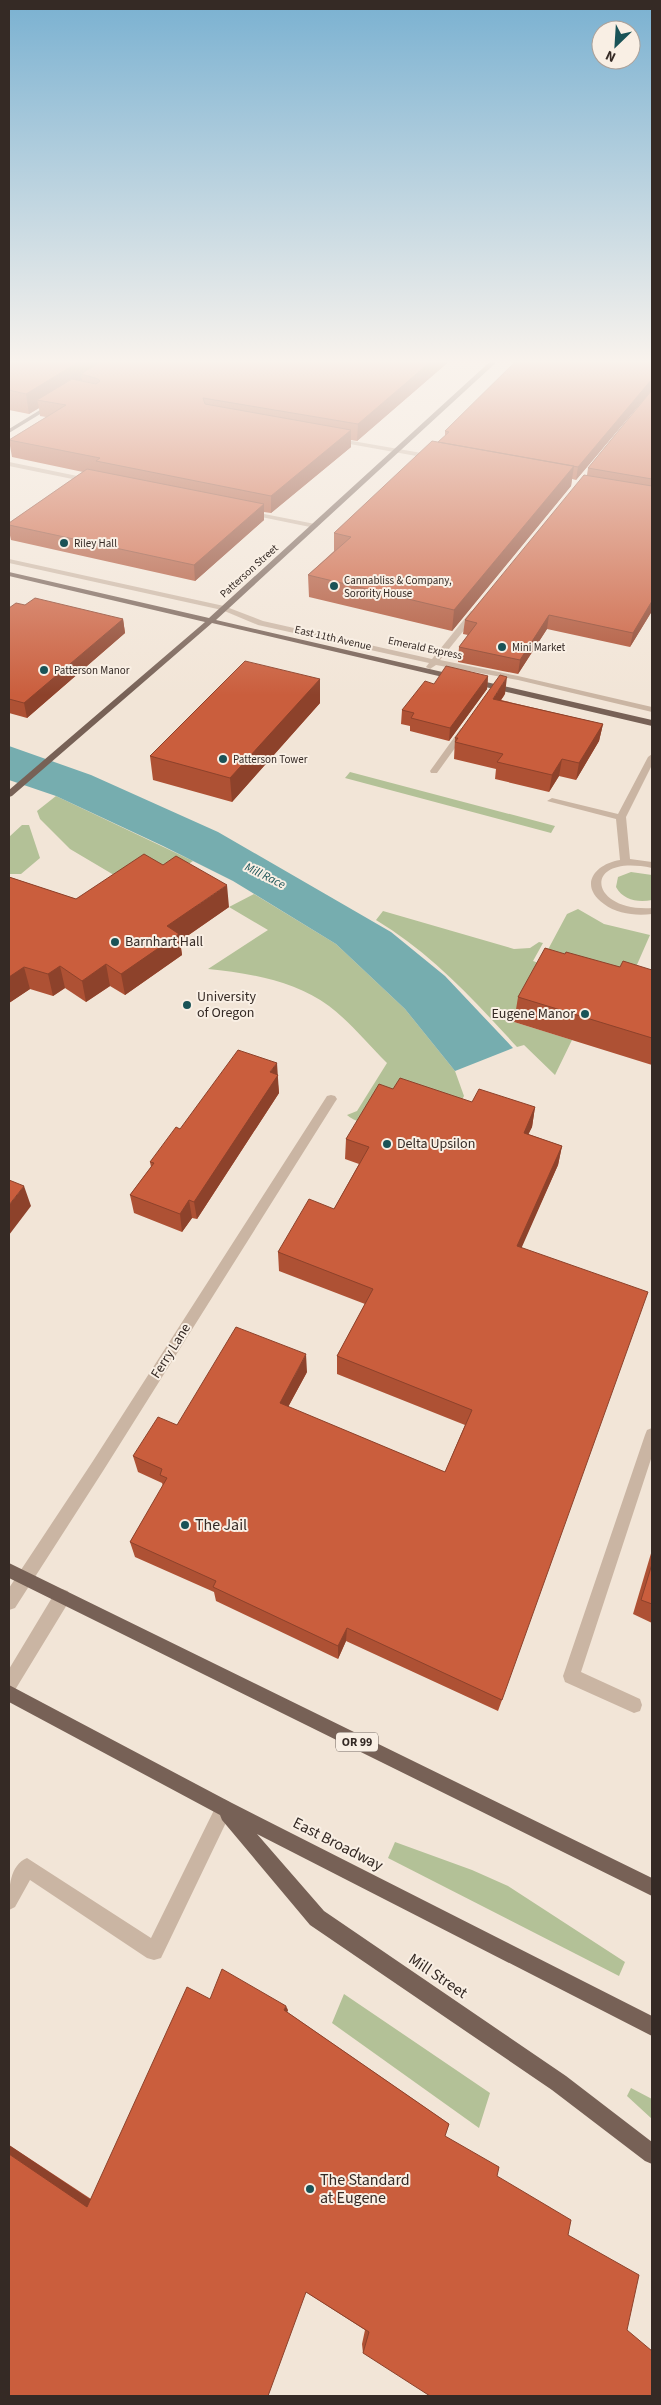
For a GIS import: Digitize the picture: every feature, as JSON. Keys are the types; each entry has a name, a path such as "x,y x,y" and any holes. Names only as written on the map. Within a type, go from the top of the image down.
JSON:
{"main road":[{"name":"Patterson Street","path":"9,794 58,754 212,620 377,470"},
{"name":"East 11th Avenue","path":"9,574 652,723"},
{"name":"OR 99","path":"9,1570 652,1887"},
{"name":"East Broadway","path":"9,1693 224,1808 652,2026"},
{"name":"Mill Street","path":"224,1808 317,1918 559,2083 652,2154"}],"street":[{"path":"39,470 97,482"},
{"path":"238,510 315,526"},
{"name":"Emerald Express","path":"9,556 20,562"},
{"name":"Emerald Express","path":"9,561 224,608 261,623 434,662 518,678 652,710"},
{"path":"426,672 482,604"},
{"path":"488,697 495,687"},
{"path":"434,771 468,725"},
{"path":"625,862 621,817 652,757"},
{"path":"552,801 621,817"},
{"path":"652,865 625,862 603,869 597,876 596,884 599,893 618,908 632,911 652,911"},
{"name":"Ferry Lane","path":"9,1602 98,1466 331,1099"},
{"path":"634,1706 572,1676 652,1435"},
{"path":"9,1684 62,1597"},
{"path":"9,1901 27,1867 154,1950 224,1808"}],"green space":[{"path":"350,772 555,826 551,833 345,778"},
{"path":"56,796 193,861 166,879 119,878 70,849 40,819 37,811"},
{"path":"22,825 29,825 40,858 21,874 9,874 9,837"},
{"path":"631,872 652,875 652,900 631,900 616,887 618,877"},
{"path":"254,894 336,944 405,1009 455,1071 464,1096 443,1135 377,1126 364,1123 347,1115 357,1111 387,1063 352,1026 329,1006 316,997 287,984 255,976 208,969 268,930 229,907"},
{"path":"578,909 604,924 650,935 629,983 544,957 567,914"},
{"path":"383,911 514,949 530,948 539,942 543,943 533,961 544,965 514,1022 572,1040 555,1075 524,1045 517,1047 468,995 433,962 376,920"},
{"path":"395,1842 472,1870 508,1886 625,1962 619,1976 388,1858"},
{"path":"344,1994 490,2093 479,2128 332,2023"},
{"path":"631,2088 652,2099 652,2119 627,2096"}],"water":[{"name":"Mill Race","path":"9,746 91,775 218,832 391,932 445,976 513,1048 455,1071 405,1009 336,944 233,881 56,796 9,780"}],"building":[{"path":"85,470 264,504 194,565 9,525 9,523"},
{"path":"142,470 302,470 271,496"},
{"path":"401,470 570,470 454,610 308,575 351,537 334,533"},
{"path":"601,470 652,470 652,479"},
{"path":"584,475 652,486 652,601 633,633 549,615 520,660 459,647 477,623 465,620"},
{"path":"35,598 123,619 24,703 9,699 9,608 16,603 25,605"},
{"path":"245,661 320,679 230,778 150,756"},
{"path":"446,666 488,676 450,728 411,718 414,713 402,710 425,681 434,684"},
{"path":"500,675 507,677 493,699 603,724 579,763 562,759 552,775 497,762 503,754 455,742 458,738 455,738"},
{"path":"144,854 163,865 176,856 227,885 167,926 179,934 121,974 106,964 82,981 60,966 48,974 24,967 9,977 9,877 76,899"},
{"path":"545,948 620,967 623,961 652,970 652,1038 518,997"},
{"path":"238,1050 277,1063 270,1072 278,1075 194,1202 189,1200 180,1214 130,1195 154,1163 150,1162 176,1127 180,1129"},
{"path":"400,1078 472,1102 479,1089 535,1107 524,1133 562,1146 517,1246 648,1292 502,1700 347,1628 338,1646 213,1587 216,1581 130,1542 167,1478 160,1475 162,1469 133,1456 158,1417 177,1425 236,1327 306,1354 280,1403 445,1472 472,1410 337,1356 373,1289 278,1252 309,1199 334,1209 369,1147 346,1139 379,1084 393,1089"},
{"path":"9,1180 24,1186 9,1205"},
{"path":"652,1564 652,1604 641,1600"},
{"name":"The Standard at Eugene","path":"222,1969 286,2006 284,2010 449,2124 445,2136 499,2167 497,2176 571,2220 568,2235 639,2275 627,2330 652,2351 652,2396 430,2396 363,2353 369,2332 306,2292 268,2396 9,2396 9,2154 87,2207 187,1987 210,1999"}],"place":[{"name":"Riley Hall","path":"64,543"},
{"name":"Cannabliss & Company, Sorority House","path":"334,586"},
{"name":"Mini Market","path":"502,647"},
{"name":"Patterson Manor","path":"44,670"},
{"name":"Patterson Tower","path":"223,759"},
{"name":"Barnhart Hall","path":"115,942"},
{"name":"University of Oregon","path":"187,1005"},
{"name":"Eugene Manor","path":"585,1014"},
{"name":"Delta Upsilon","path":"387,1144"},
{"name":"The Jail","path":"185,1525"},
{"name":"The Standard at Eugene","path":"310,2189"}]}
